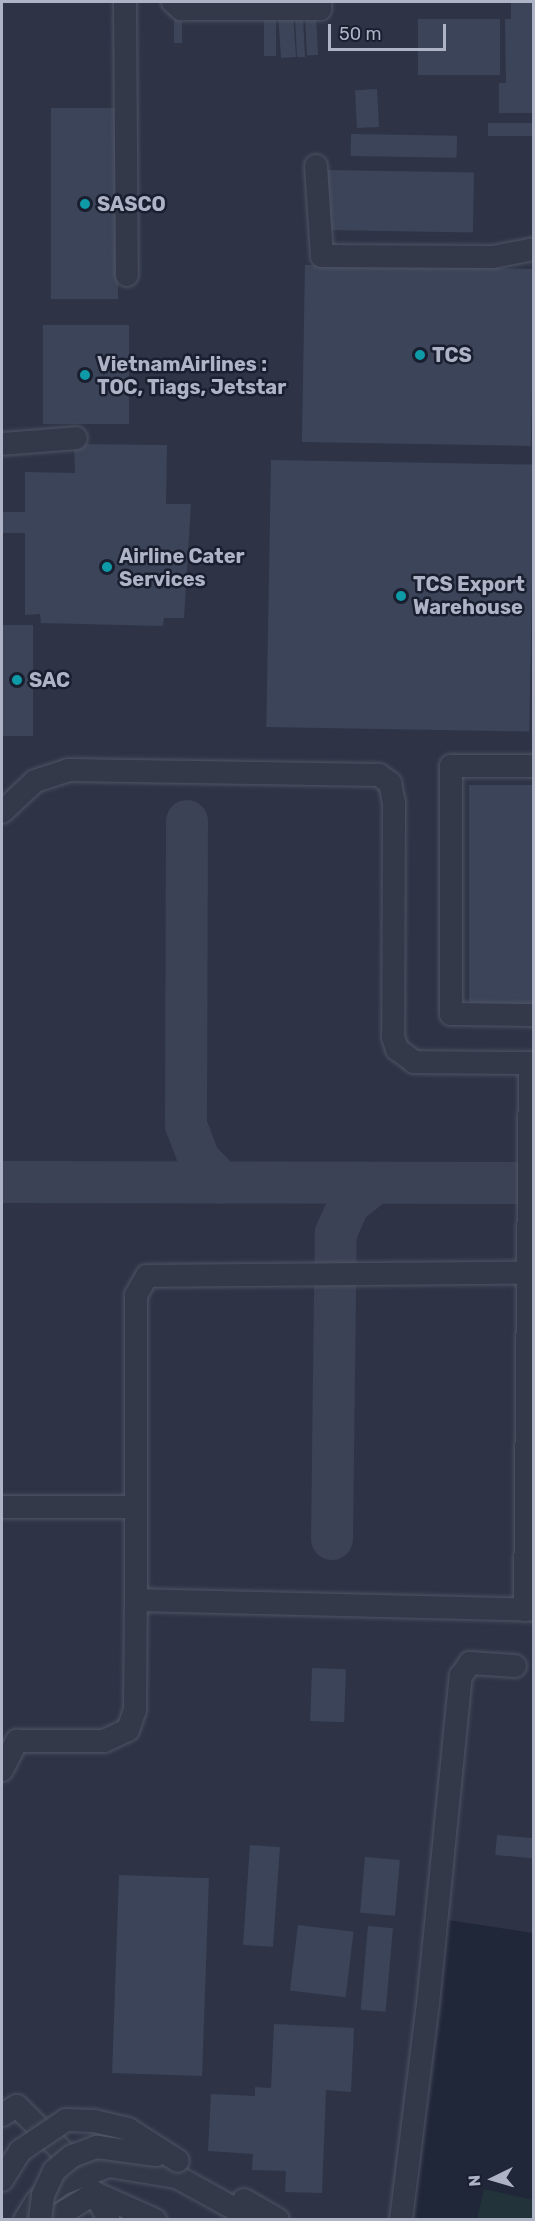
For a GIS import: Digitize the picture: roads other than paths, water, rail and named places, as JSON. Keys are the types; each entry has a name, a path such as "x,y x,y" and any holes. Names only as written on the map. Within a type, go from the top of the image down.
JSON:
{"street":[{"path":"125,2 127,275"},
{"path":"173,2 181,9 320,9 320,2"},
{"path":"316,166 322,256 493,257 534,249"},
{"path":"2,444 76,438"},
{"path":"534,766 451,766 452,1014 534,1015"},
{"path":"2,812 35,781 68,770 363,771 379,775 390,783 394,803 393,1037 397,1049 414,1062 532,1063 528,1273 530,1610 136,1600"},
{"path":"2,1770 17,1741 104,1741 128,1730 135,1710 136,1295 147,1276 528,1273"},
{"path":"2,1507 136,1507"},
{"path":"401,2220 428,2004 461,1676 470,1663 514,1666"},
{"path":"2,2115 17,2106 91,2184 109,2220"},
{"path":"2,2180 20,2151 66,2121 94,2121 128,2129 178,2162 278,2220"},
{"path":"40,2220 43,2195 54,2171 72,2156 97,2147 128,2148 178,2162"},
{"path":"51,2220 109,2166 169,2175 201,2186 255,2220"},
{"path":"25,2220 50,2191 91,2184 155,2220"}],"place":[{"name":"SASCO","path":"85,204"},
{"name":"TCS","path":"420,355"},
{"name":"VietnamAirlines : TOC, Tiags, Jetstar","path":"85,375"},
{"name":"Airline Cater Services","path":"107,567"},
{"name":"TCS Export Warehouse","path":"401,596"},
{"name":"SAC","path":"17,680"}]}
